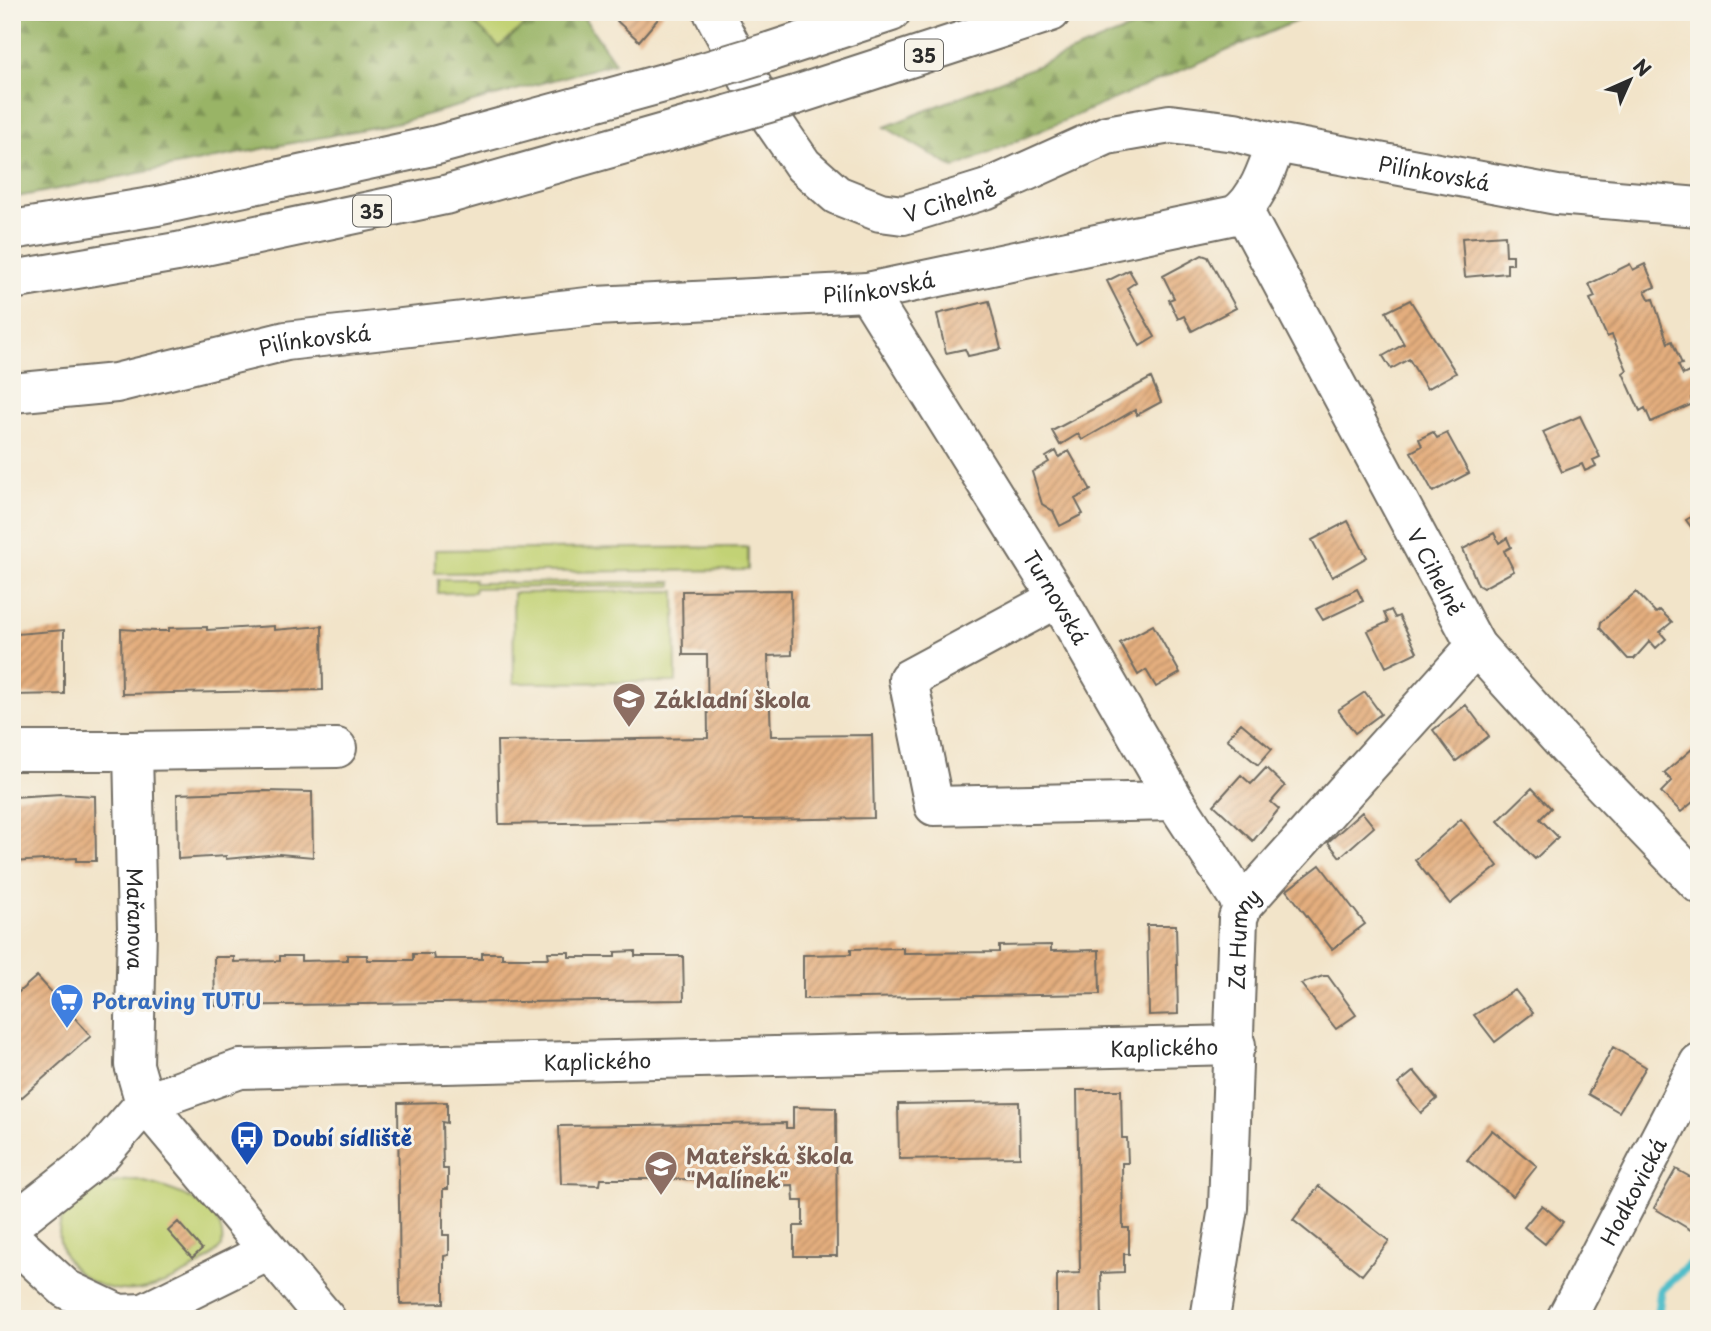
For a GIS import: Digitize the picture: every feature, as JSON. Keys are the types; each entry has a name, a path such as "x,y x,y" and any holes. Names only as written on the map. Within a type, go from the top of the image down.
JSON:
{"main road":[{"name":"V Cihelně","path":"713,12 764,108 803,165 837,195 880,212 903,215 987,189 1107,135 1170,124 1235,132 1276,143"},
{"name":"35","path":"12,230 157,206 437,145 700,73 891,12"},
{"name":"35","path":"12,280 177,252 445,195 796,95 1051,12"},
{"name":"Pilínkovská","path":"1276,143 1557,195 1699,207"},
{"path":"1243,210 1267,172 1276,143"},
{"name":"V Cihelně","path":"1243,210 1476,646 1567,747 1699,884"},
{"name":"Pilínkovská","path":"12,393 116,383 286,341 596,306 867,292 1221,218 1243,210"},
{"name":"Turnovská","path":"867,292 1058,598 1175,801 1243,905"},
{"path":"1058,598 908,679 934,806 1175,801"},
{"name":"Za Humny","path":"1210,1319 1227,1208 1236,1045 1238,918 1243,905 1476,646"},
{"path":"12,751 337,748"},
{"name":"Mařanova","path":"133,751 137,929 134,1065 145,1103 326,1319"},
{"name":"Kaplického","path":"12,1224 101,1154 145,1103 240,1069 1236,1045"},
{"name":"Hodkovická","path":"1566,1319 1699,1063"},
{"path":"12,1239 66,1289 119,1314 144,1313 269,1251"}],"green space":[{"path":"12,12 463,12 499,47 540,12 580,12 615,63 400,122 12,198"},
{"path":"463,12 540,12 499,47"},
{"path":"1171,12 1317,12 954,168 885,127"},
{"path":"748,547 748,570 435,573 435,550"},
{"path":"438,579 474,579 475,583 672,582 672,586 475,588 474,592 438,593"},
{"path":"675,591 676,682 514,683 513,593"},
{"path":"137,1180 179,1193 206,1208 216,1219 221,1231 222,1246 200,1265 174,1279 135,1290 103,1286 78,1272 63,1251 59,1228 70,1205 95,1188"}],"building":[{"path":"625,12 664,12 639,41 617,21"},
{"path":"1505,235 1506,255 1513,255 1513,264 1507,264 1507,273 1465,277 1462,238"},
{"path":"1202,255 1208,257 1236,308 1192,331 1184,316 1178,319 1169,300 1174,298 1163,276"},
{"path":"1630,264 1633,270 1645,264 1655,287 1645,291 1650,300 1653,299 1668,343 1672,341 1682,364 1678,365 1683,375 1693,370 1699,384 1699,394 1691,398 1693,404 1651,422 1645,408 1640,411 1623,373 1627,370 1612,335 1607,337 1590,299 1595,297 1589,284"},
{"path":"1129,270 1136,282 1127,288 1155,337 1140,346 1107,281"},
{"path":"1410,300 1456,373 1427,389 1409,359 1391,369 1383,356 1404,344 1386,312"},
{"path":"989,301 1001,349 968,356 965,349 946,353 937,314"},
{"path":"1151,378 1161,402 1137,415 1135,410 1082,440 1078,434 1060,445 1052,431"},
{"path":"1580,416 1600,457 1593,460 1596,466 1585,471 1582,464 1562,472 1543,432"},
{"path":"1433,432 1437,438 1447,433 1469,473 1433,492 1411,452 1422,446 1419,439"},
{"path":"1056,451 1059,457 1069,451 1091,490 1075,499 1083,514 1060,526 1053,511 1042,504 1032,472 1049,462 1046,457"},
{"path":"1699,512 1699,538 1686,520"},
{"path":"1348,521 1367,557 1332,577 1312,540"},
{"path":"1494,533 1499,543 1507,538 1511,547 1504,551 1514,571 1483,588 1478,585 1463,549"},
{"path":"1357,589 1363,601 1323,620 1316,609"},
{"path":"791,590 792,655 768,656 771,736 872,735 874,818 499,824 497,741 708,738 707,655 683,655 682,591"},
{"path":"1636,592 1656,613 1660,610 1672,622 1660,632 1666,639 1656,648 1650,641 1634,659 1628,659 1600,628 1601,622"},
{"path":"1391,610 1395,618 1399,616 1417,652 1386,667 1368,631 1388,622 1384,613"},
{"path":"1153,625 1180,673 1156,687 1146,670 1138,675 1120,643"},
{"path":"274,626 274,630 322,626 323,690 122,694 121,629 169,631 169,628 207,627 207,630"},
{"path":"12,630 17,630 17,634 64,630 64,694 12,695"},
{"path":"1365,692 1381,714 1355,733 1338,710"},
{"path":"1466,705 1489,736 1456,761 1433,730"},
{"path":"1241,723 1272,749 1258,765 1227,739"},
{"path":"1699,743 1699,797 1681,812 1661,792 1672,781 1664,773"},
{"path":"1266,768 1285,786 1271,802 1279,809 1253,841 1214,805 1241,775 1251,784"},
{"path":"1532,788 1551,808 1540,819 1558,837 1535,859 1498,821"},
{"path":"312,792 313,857 279,854 226,859 226,856 178,859 177,794"},
{"path":"61,794 95,796 96,861 76,861 76,858 12,862 12,797"},
{"path":"1362,812 1374,827 1340,857 1328,842"},
{"path":"1461,819 1498,866 1450,904 1415,860"},
{"path":"1320,865 1365,924 1332,949 1287,890"},
{"path":"1147,925 1176,925 1178,1014 1149,1015"},
{"path":"1051,945 1051,951 1099,950 1100,994 803,999 803,955 851,954 851,949 903,948 903,953 999,952 999,946"},
{"path":"635,951 635,956 683,956 684,1000 215,1006 214,957 234,957 234,962 280,961 280,956 301,956 301,961 347,960 347,955 367,955 367,960 413,960 413,954 433,954 434,959 482,959 482,953 502,953 502,958 549,958 548,952 569,952 569,957 615,957 615,952"},
{"path":"37,976 91,1036 12,1106 12,998"},
{"path":"1328,976 1356,1015 1336,1029 1301,984"},
{"path":"1515,990 1533,1013 1495,1042 1474,1015"},
{"path":"1613,1047 1646,1067 1619,1112 1588,1094"},
{"path":"1414,1071 1437,1099 1421,1113 1398,1084"},
{"path":"1077,1090 1121,1090 1122,1138 1127,1138 1128,1163 1122,1163 1123,1228 1129,1228 1129,1254 1124,1254 1124,1272 1101,1273 1102,1319 1057,1319 1057,1274 1080,1273"},
{"path":"447,1102 447,1123 442,1122 443,1169 448,1169 448,1189 443,1189 443,1235 449,1235 449,1255 444,1256 444,1303 400,1304 398,1103"},
{"path":"1019,1102 1020,1157 899,1159 898,1104"},
{"path":"793,1107 836,1108 837,1256 794,1256 794,1226 803,1226 803,1201 794,1201 793,1185 745,1186 745,1180 673,1179 600,1179 599,1185 561,1184 559,1126 786,1123 786,1128 793,1128"},
{"path":"1492,1130 1537,1166 1513,1196 1467,1160"},
{"path":"1676,1169 1692,1178 1696,1172 1699,1174 1699,1235 1654,1208"},
{"path":"1319,1186 1389,1241 1362,1275 1293,1220"},
{"path":"1542,1205 1563,1222 1545,1244 1524,1227"},
{"path":"178,1222 202,1249 192,1258 168,1231"}],"waterway":[{"path":"1657,1319 1661,1290 1689,1265 1699,1262"}],"place":[{"name":"Základní škola","path":"629,729"},
{"name":"Potraviny TUTU","path":"67,1030"},
{"name":"Doubí sídliště","path":"247,1167"},
{"name":"Mateřská škola \"Malínek\"","path":"661,1197"}]}
